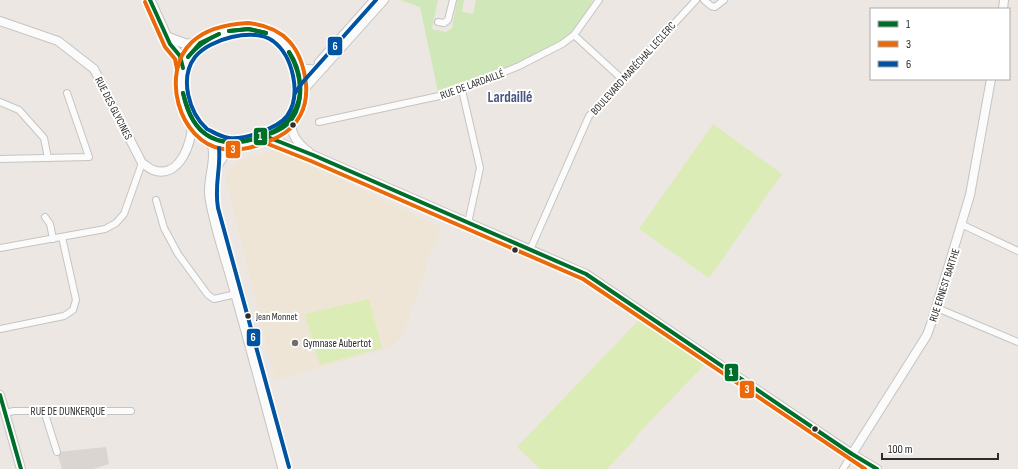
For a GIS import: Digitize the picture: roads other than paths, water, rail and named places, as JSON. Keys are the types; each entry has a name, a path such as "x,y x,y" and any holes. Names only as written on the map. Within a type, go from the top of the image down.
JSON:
{"main road":[{"path":"150,0 170,44 180,56 183,68"},
{"path":"168,37 186,44 200,43 237,30 260,29 269,32 283,43 295,64 300,96 292,119 282,128 265,136 234,144 224,143 206,135"},
{"path":"200,43 189,54 183,68 181,87 192,121 206,135 211,144 213,156 209,184 209,197 283,469"},
{"path":"209,184 221,158 246,141"}],"street":[{"path":"329,56 373,0"},
{"path":"300,96 321,64 384,0"},
{"path":"438,22 444,23 448,20 453,0"},
{"name":"RUE DE LARDAILLÉ","path":"320,122 438,97 462,90 535,58 574,35 599,0"},
{"name":"BOULEVARD MARÉCHAL LECLERC","path":"530,250 589,116 696,0"},
{"path":"704,0 711,6 715,7 724,0"},
{"name":"RUE DES GLYCINES","path":"0,21 58,41 94,69 142,163"},
{"path":"574,35 622,79"},
{"path":"295,64 309,70 321,64"},
{"name":"RUE ERNEST BARTHE","path":"843,469 927,335 938,308 963,225 970,195 991,80"},
{"path":"462,90 480,168 468,222"},
{"path":"0,159 89,157 66,92"},
{"path":"0,102 19,110 44,138 48,158"},
{"path":"292,119 293,134 304,148 313,155"},
{"path":"190,144 192,121"},
{"path":"0,248 104,229 116,223 124,214 142,163 153,170 171,170 178,165 190,144 197,138 206,135"},
{"path":"265,136 302,152 313,155 586,274 852,454 877,469"},
{"path":"156,200 164,228 178,254 208,295 214,299 236,294"},
{"path":"45,218 50,224 53,239"},
{"path":"963,225 1018,251"},
{"path":"0,329 64,316 73,310 76,300 62,237"},
{"path":"938,308 1018,342"},
{"path":"0,394 22,469"},
{"name":"RUE DE DUNKERQUE","path":"5,413 14,411 131,411"},
{"path":"44,411 57,452"},
{"path":"852,454 867,469"}],"place":[{"name":"Jean Monnet","path":"248,316"},
{"name":"Gymnase Aubertot","path":"295,343"}],"district":[{"name":"Lardaillé","path":"510,97"}]}
